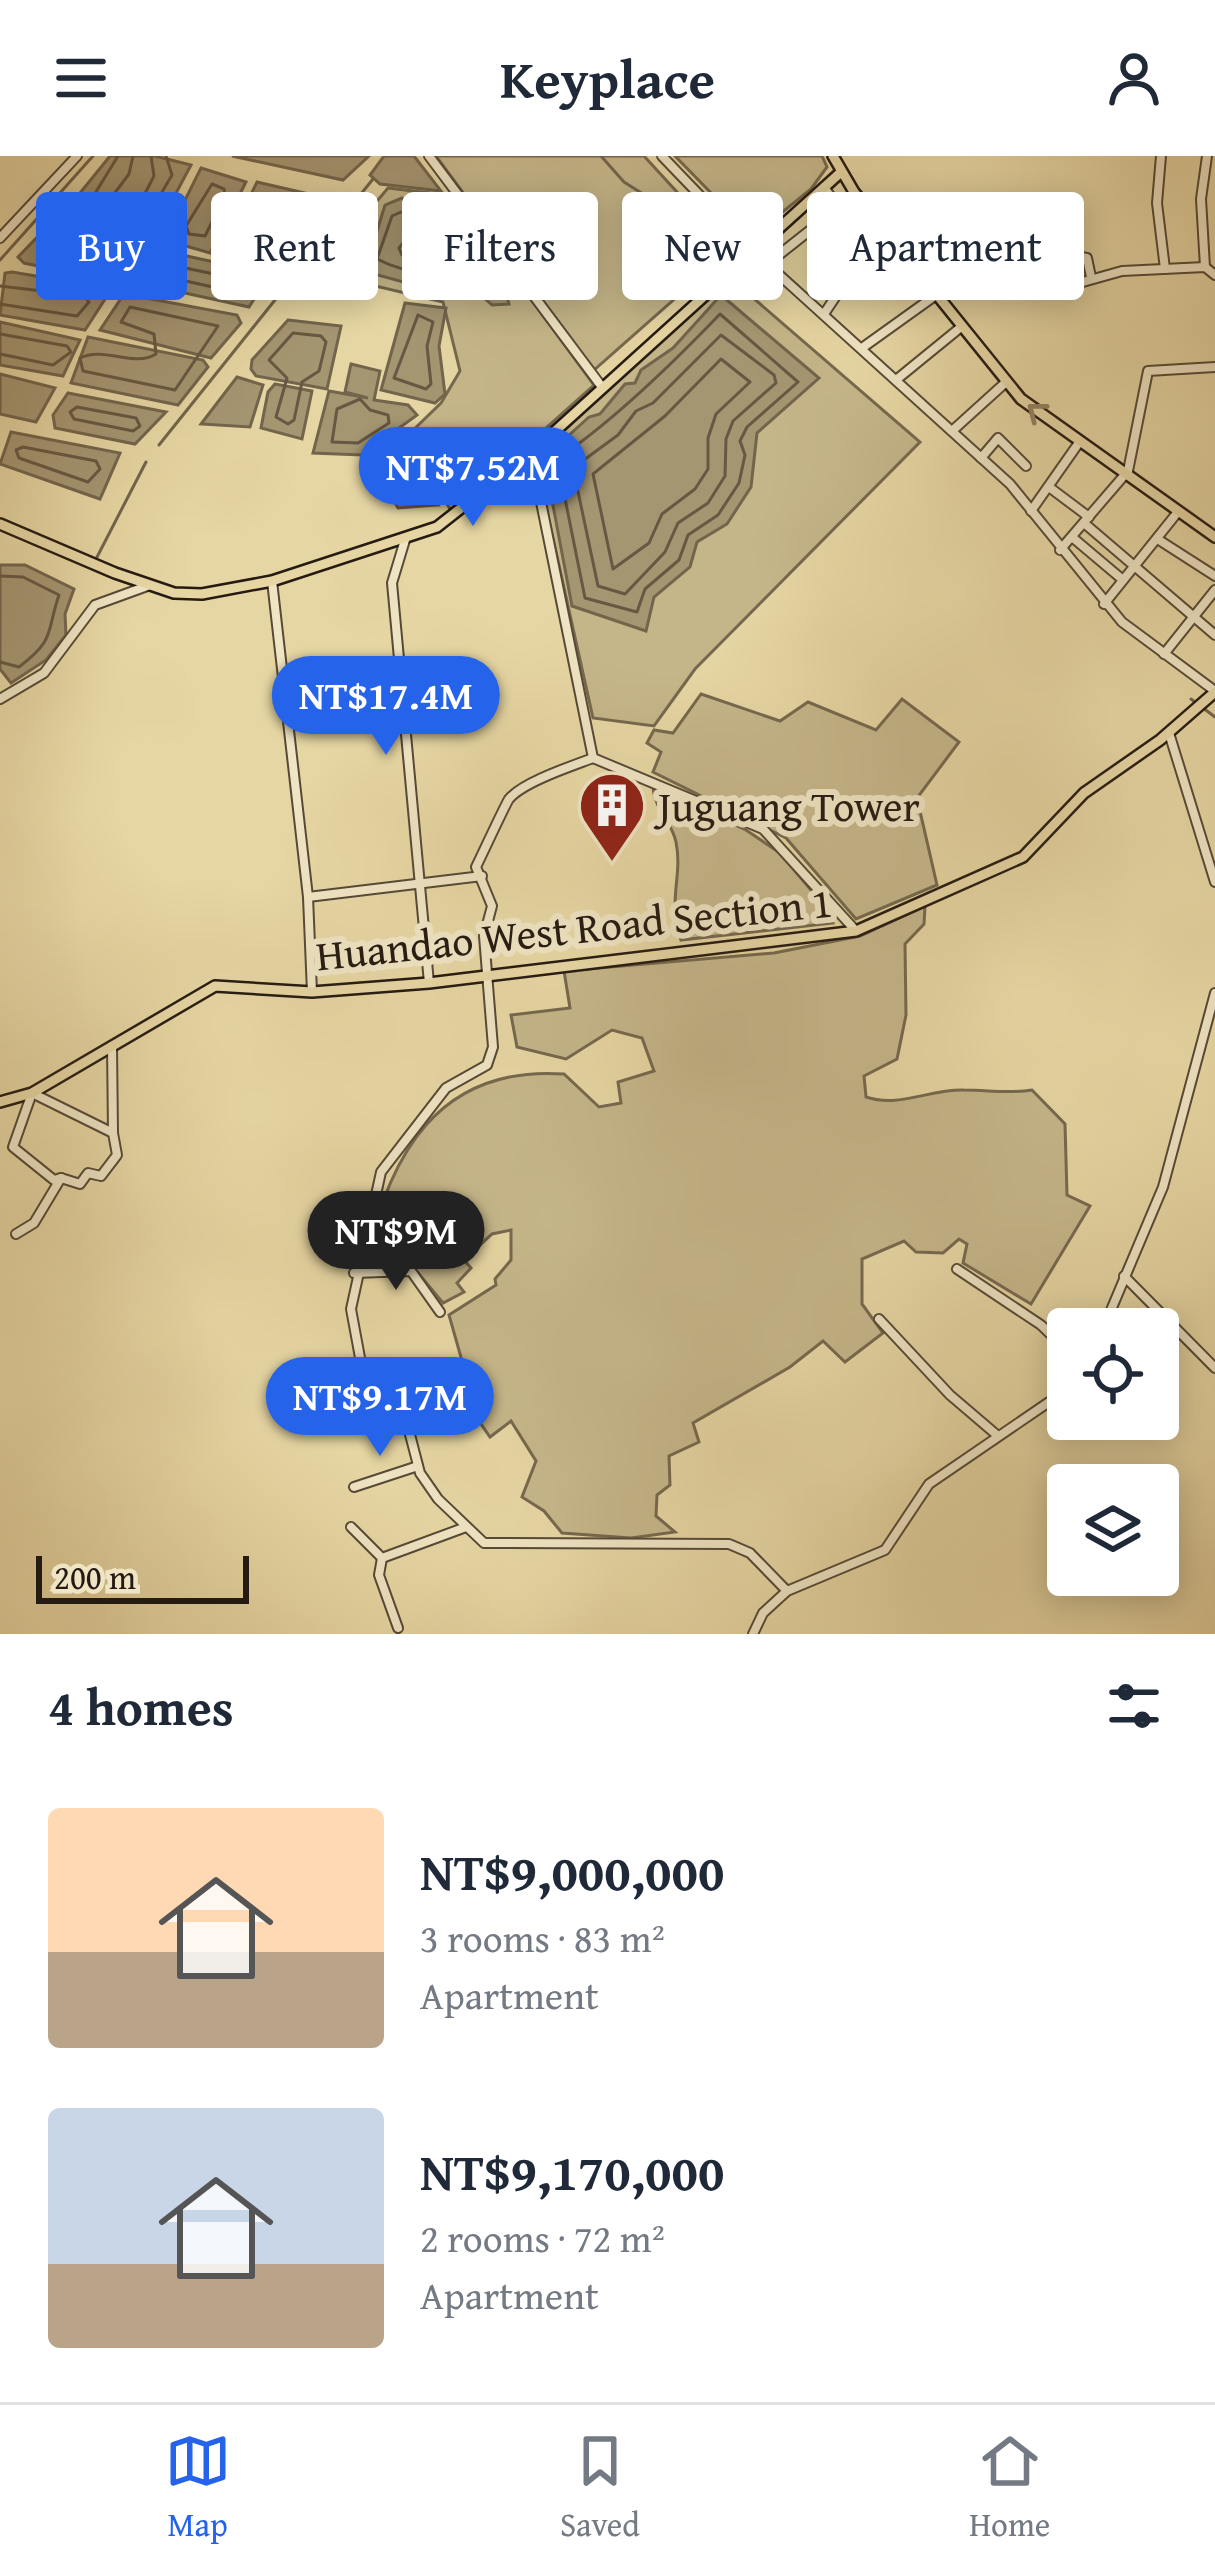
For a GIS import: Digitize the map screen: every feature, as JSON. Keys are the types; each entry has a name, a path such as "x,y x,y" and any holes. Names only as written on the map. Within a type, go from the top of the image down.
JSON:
{"main road":[{"path":"832,156 856,192"},
{"path":"783,225 840,172"},
{"path":"0,524 151,585 202,594 272,581 405,540 437,527 531,453 700,300"},
{"path":"940,300 1005,383 1078,444 1215,537"},
{"name":"Huandao West Road Section 1","path":"0,1102 32,1093 215,986 312,992 429,982 856,931 1023,857 1084,793 1168,734 1213,694"}],"street":[{"path":"0,238 77,156"},
{"path":"429,156 602,387"},
{"path":"662,156 696,192"},
{"path":"1161,156 1157,202 1165,268"},
{"path":"1205,267 1201,199 1207,156"},
{"path":"824,188 827,192"},
{"path":"783,252 807,233"},
{"path":"1091,277 1087,258 1063,254 1065,287 1091,277 1165,268 1205,267 1215,274"},
{"path":"783,278 981,458 1104,604 1213,694"},
{"path":"824,314 833,300"},
{"path":"862,349 929,300"},
{"path":"896,380 961,327"},
{"path":"1060,550 1126,474 1148,371 1215,367"},
{"path":"952,431 1005,383"},
{"path":"981,458 998,438 1026,466"},
{"path":"1030,512 1078,444"},
{"path":"531,453 593,758"},
{"path":"1049,487 1215,635"},
{"path":"1104,604 1178,513"},
{"path":"1072,537 1123,580"},
{"path":"1159,539 1215,576"},
{"path":"405,540 392,583 429,982"},
{"path":"272,581 308,897 312,992"},
{"path":"0,699 44,674 95,605 151,585"},
{"path":"1164,654 1215,590"},
{"path":"1168,734 1215,882"},
{"path":"787,1591 750,1553 729,1544 484,1544 438,1499 418,1466 407,1423 375,1396 363,1374 350,1309 354,1273 381,1172 446,1088 487,1065 494,1047 484,936 492,906 476,867 499,830 508,800 531,783 593,758 763,829 856,931"},
{"path":"308,897 482,876"},
{"path":"1111,1308 1163,1187 1215,993"},
{"path":"112,1046 117,1154 101,1177 88,1173 80,1184 54,1180 13,1148 32,1093 113,1132"},
{"path":"16,1234 34,1223 62,1178"},
{"path":"957,1269 1047,1330"},
{"path":"354,1273 411,1271 440,1312"},
{"path":"1124,1276 1215,1367"},
{"path":"880,1319 950,1395 998,1436"},
{"path":"753,1634 763,1612 787,1591 886,1550 929,1484 1047,1403"},
{"path":"354,1487 418,1466"},
{"path":"351,1527 382,1558"},
{"path":"382,1558 466,1527"},
{"path":"382,1558 380,1575 398,1628"}],"shaded area":[{"path":"436,156 644,156 677,192 622,192 622,300 673,300 594,370 542,300 598,300 598,192 463,192"},
{"path":"675,156 822,156 827,167 811,189 783,212 783,192 710,192"},
{"path":"388,188 422,192 402,192 402,292 378,287 378,200"},
{"path":"435,300 531,300 594,385 452,512 405,438 441,403 460,371 443,302"},
{"path":"705,300 755,300 920,442 695,669 654,726 593,718 534,453"},
{"path":"701,694 780,721 808,702 876,730 902,699 959,742 917,798 937,885 856,919 786,838 653,772 661,752 647,743 654,730 673,733"},
{"path":"653,788 746,830 780,853 831,914 833,923 681,940 675,912 676,842"},
{"path":"925,906 924,924 905,944 906,1015 897,1059 864,1076 866,1097 891,1100 951,1090 1032,1090 1065,1124 1067,1195 1090,1206 1031,1304 963,1263 967,1244 959,1239 943,1253 916,1252 904,1241 862,1259 862,1304 883,1333 845,1362 823,1341 790,1367 693,1423 699,1442 669,1456 670,1485 657,1495 656,1516 675,1532 631,1538 562,1533 544,1511 522,1497 536,1461 511,1421 490,1437 479,1421 449,1315 496,1285 495,1279 511,1260 511,1230 492,1234 464,1260 471,1268 457,1283 464,1292 443,1303 410,1263 365,1264 388,1187 405,1154 452,1101 483,1085 520,1075 564,1074 599,1107 621,1103 618,1082 654,1071 642,1038 612,1030 566,1059 517,1047 511,1015 570,1008 564,971 774,953 860,936"}],"water":[{"path":"110,156 155,156 191,165 177,192 81,192"},
{"path":"232,156 369,156 343,180"},
{"path":"384,156 414,156 441,191 380,184 370,175"},
{"path":"201,168 246,182 241,192 211,192 210,253 187,246 187,196"},
{"path":"257,182 300,192 252,192"},
{"path":"402,198 402,282 378,275 378,228 385,205"},
{"path":"36,238 36,265 18,257"},
{"path":"187,256 211,261 211,299 187,293"},
{"path":"5,273 36,276 36,300 104,300 85,330 0,315"},
{"path":"120,300 156,300 237,315 241,323 211,358 100,330"},
{"path":"217,300 253,300 249,307"},
{"path":"716,300 727,300 819,378 757,433 751,487 727,524 697,542 690,567 654,597 646,631 572,606 544,458 589,417 600,414 625,384 635,383 641,370 673,348"},
{"path":"405,303 446,308 439,346 445,394 435,403 381,390"},
{"path":"288,320 341,326 327,389 256,376 251,369 252,360"},
{"path":"0,322 80,340 63,376 0,365"},
{"path":"88,337 203,360 208,367 178,405 71,383"},
{"path":"351,364 380,371 374,400 408,405 417,415 362,455 313,453 329,391 368,398 345,392"},
{"path":"0,374 55,388 36,422 0,414"},
{"path":"237,377 263,385 250,427 201,424"},
{"path":"275,384 312,391 302,439 261,428 268,392"},
{"path":"68,393 166,412 135,444 55,428 53,415"},
{"path":"11,432 120,453 100,499 0,464"},
{"path":"406,458 438,505 398,508 381,478"},
{"path":"0,565 25,565 74,589 65,614 66,635 46,660 11,683 0,669"}],"waterway":[{"path":"0,260 93,156"},
{"path":"601,156 640,192"},
{"path":"363,192 373,179"},
{"path":"159,445 275,300"},
{"path":"96,559 146,462"},
{"path":"1191,699 1215,717"}],"place":[{"name":"Juguang Tower","path":"612,864"}]}
